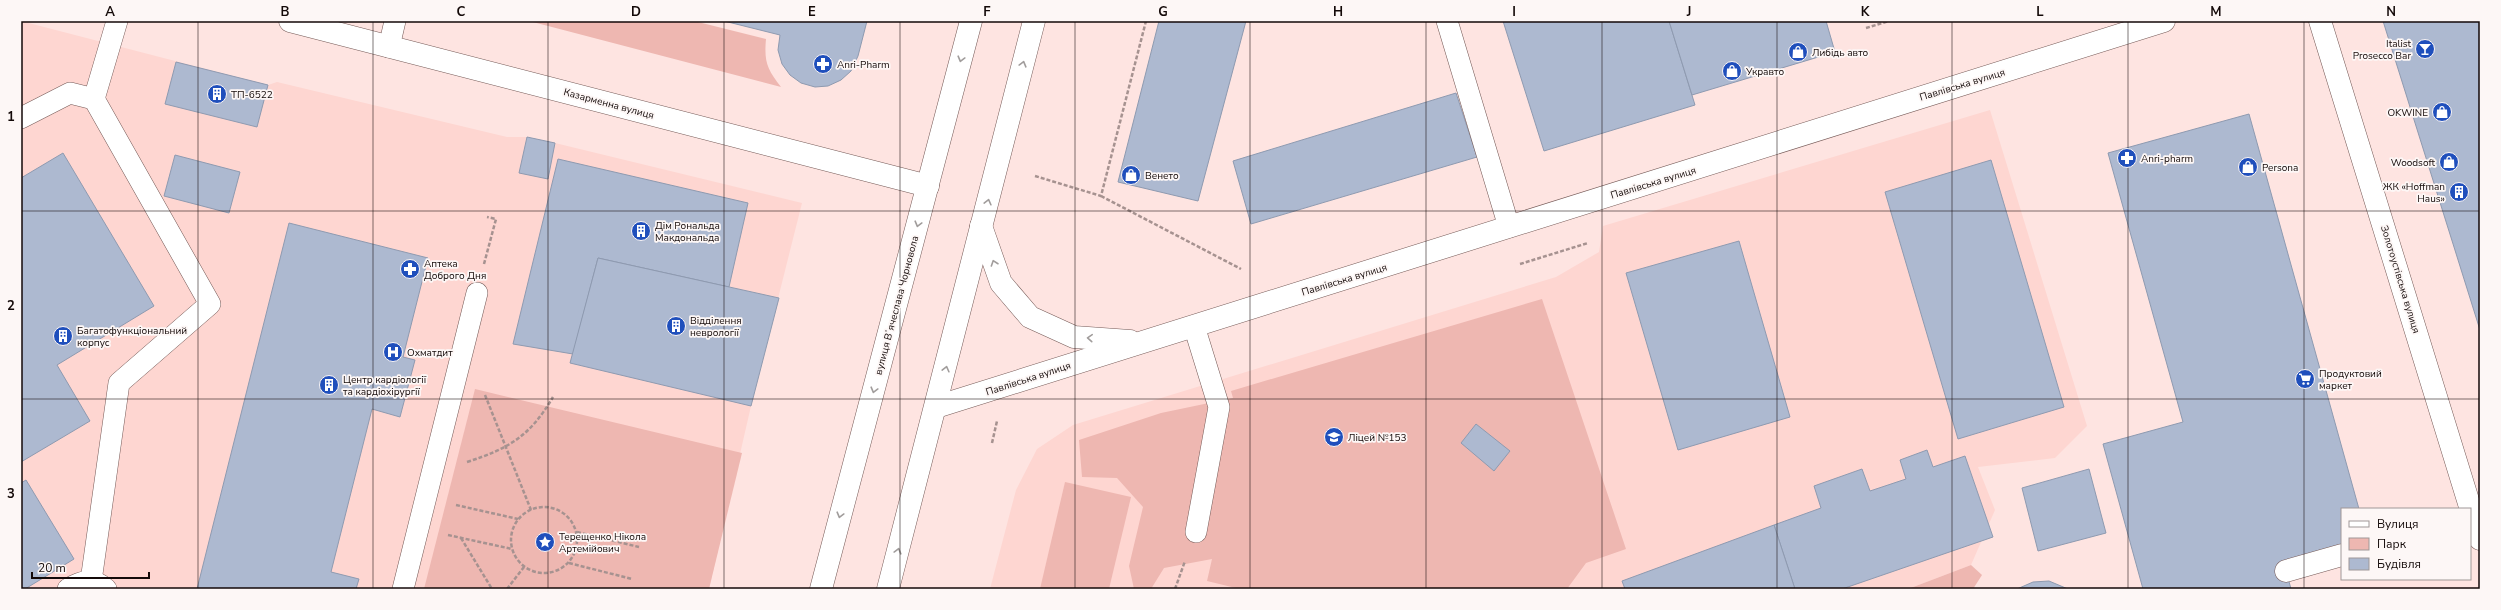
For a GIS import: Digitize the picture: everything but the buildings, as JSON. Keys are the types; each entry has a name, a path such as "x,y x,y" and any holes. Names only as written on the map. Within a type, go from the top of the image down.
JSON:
{"street":[{"name":"Казарменна вулиця","path":"290,21 928,186"},
{"name":"вулиця Вʼячеслава Чорновола","path":"820,589 971,21"},
{"path":"888,589 1034,21"},
{"name":"Павлівська вулиця","path":"936,407 2164,21"},
{"name":"Золотоустівська вулиця","path":"2320,21 2473,510 2480,538"},
{"name":"Павлівська вулиця","path":"981,226 1001,283 1030,317 1074,337 1143,342"},
{"path":"2286,571 2341,555"}],"lane":[{"path":"68,589 79,581 98,585 119,383 210,304 94,99 117,21"},
{"path":"389,47 395,21"},
{"path":"1448,21 1509,227"},
{"path":"21,118 70,93 94,99"},
{"path":"403,589 477,294"},
{"path":"1194,326 1219,408 1196,532"}],"path":[{"path":"1101,196 1146,21"},
{"path":"1866,28 1889,21"},
{"path":"1035,176 1101,196 1241,269"},
{"path":"477,294 492,228 496,219 487,217"},
{"path":"1520,264 1588,243"},
{"path":"483,391 531,510"},
{"path":"433,470 471,461 506,446 526,434 540,420 554,397"},
{"path":"426,498 518,520"},
{"path":"549,507 562,512 570,518 577,532 577,548 569,563 550,574 539,574 524,567 512,550 512,532 518,520 531,510 549,507"},
{"path":"419,528 512,550"},
{"path":"577,532 639,547"},
{"path":"460,538 492,589"},
{"path":"569,563 632,579"},
{"path":"507,589 524,567"}],"shaded area":[{"name":"Охматдит","path":"21,21 268,85 277,82 507,137 527,137 555,143 802,203 751,406 709,589 21,589"},
{"path":"1990,110 2087,426 2055,458 1978,467 1995,510 1971,565 1908,589 990,589 1016,490 1037,449 1073,425 1556,277 1599,252 1603,226"}],"green space":[{"path":"529,21 694,21 766,39 766,60 772,75 781,87"},
{"name":"Ліцей №153","path":"1542,299 1626,549 1586,563 1567,589 1240,589 1207,581 1212,559 1164,568 1151,589 1134,589 1129,566 1143,507 1117,478 1082,477 1079,440 1161,413 1233,398 1231,391"},
{"path":"475,389 742,453 709,589 424,589"},
{"path":"1065,482 1131,497 1109,589 1040,589"},
{"path":"1971,565 1982,575 1973,589 1908,589"}],"place":[{"name":"Italist Prosecco Bar","path":"2425,49"},
{"name":"Либідь авто","path":"1798,52"},
{"name":"Anri-Pharm","path":"823,64"},
{"name":"Укравто","path":"1732,71"},
{"name":"ТП-6522","path":"217,94"},
{"name":"OKWINE","path":"2442,112"},
{"name":"Anri-pharm","path":"2127,158"},
{"name":"Woodsoft","path":"2449,162"},
{"name":"Persona","path":"2248,167"},
{"name":"Венето","path":"1131,175"},
{"name":"ЖК «Hoffman Haus»","path":"2459,192"},
{"name":"Дім Рональда Макдональда","path":"641,231"},
{"name":"Аптека Доброго Дня","path":"410,269"},
{"name":"Відділення неврології","path":"676,326"},
{"name":"Багатофункціональний корпус","path":"63,336"},
{"name":"Охматдит","path":"393,352"},
{"name":"Продуктовий маркет","path":"2305,379"},
{"name":"Центр кардіології та кардіохірургії","path":"329,385"},
{"name":"Ліцей №153","path":"1334,437"},
{"name":"Терещенко Нікола Артемійович","path":"545,542"}]}
